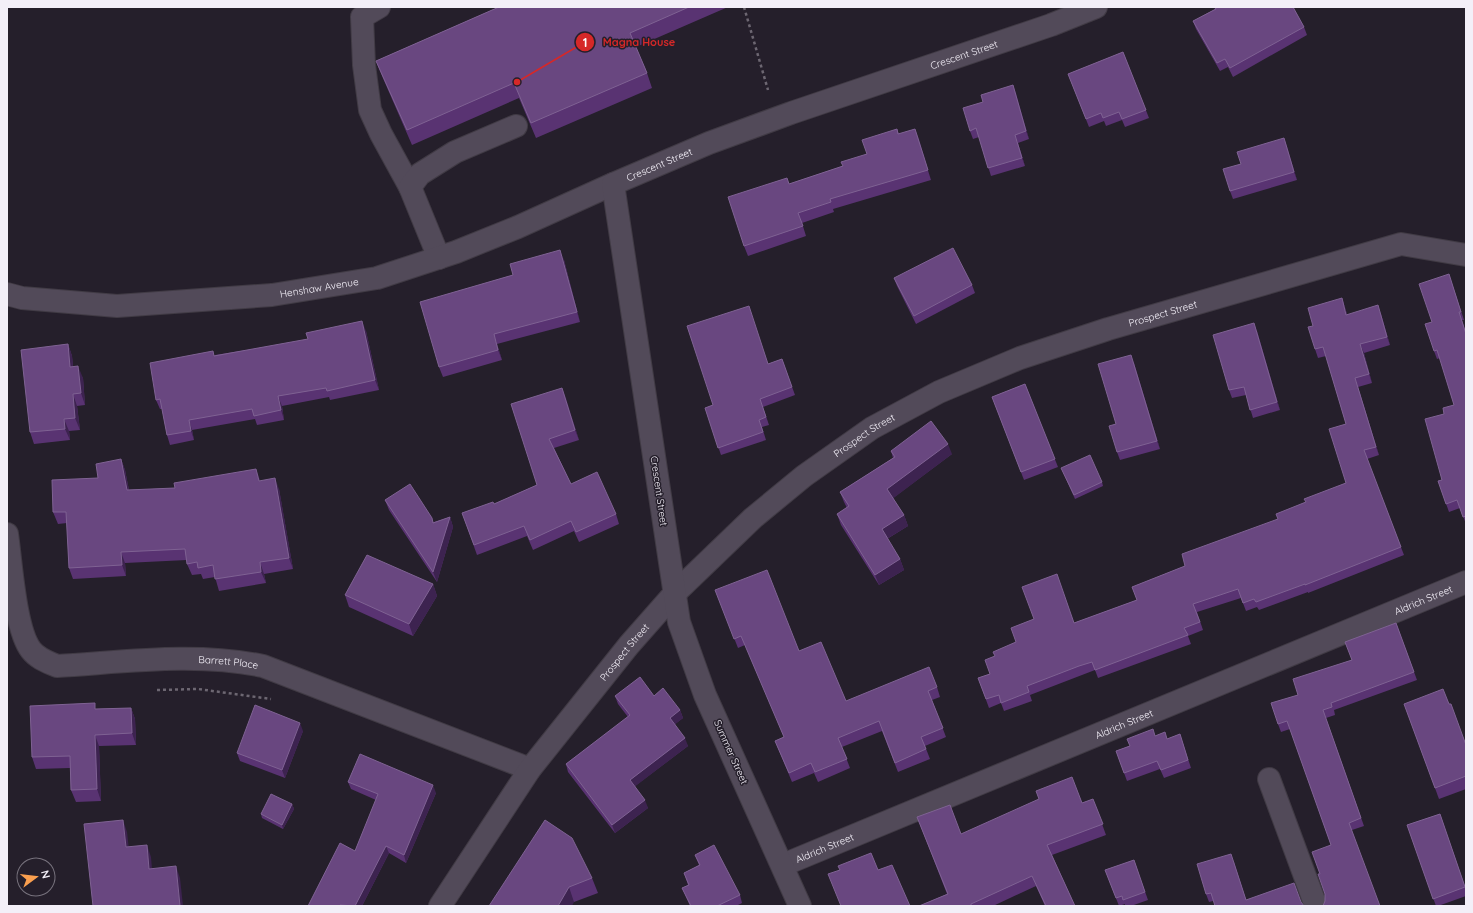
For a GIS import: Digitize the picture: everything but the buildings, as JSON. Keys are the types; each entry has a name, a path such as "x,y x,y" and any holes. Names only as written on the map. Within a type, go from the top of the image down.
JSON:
{"street":[{"path":"379,7 362,16 364,65 370,110 381,134 410,187 439,258"},
{"name":"Crescent Street","path":"674,594 613,184 716,140 1051,25 1096,7"},
{"path":"410,187 420,174 455,152 516,126"},
{"name":"Henshaw Avenue","path":"7,294 22,298 118,306 272,295 377,278 456,252 518,227 613,184"},
{"name":"Prospect Street","path":"440,906 530,769 629,645 674,594 753,518 804,476 872,428 939,392 1020,358 1108,329 1401,244 1466,255"},
{"name":"Barrett Place","path":"7,534 18,618 24,637 31,650 41,659 57,666 183,659 226,660 263,666 530,769"},
{"name":"Aldrich Street","path":"783,866 1466,582"},
{"name":"Summer Street","path":"674,594 679,622 705,695 800,906"},
{"path":"1269,779 1316,906"}],"path":[{"path":"744,7 768,90"},
{"path":"157,690 198,689 270,699 278,702"}],"place":[{"name":"Magna House","path":"517,82"}]}
